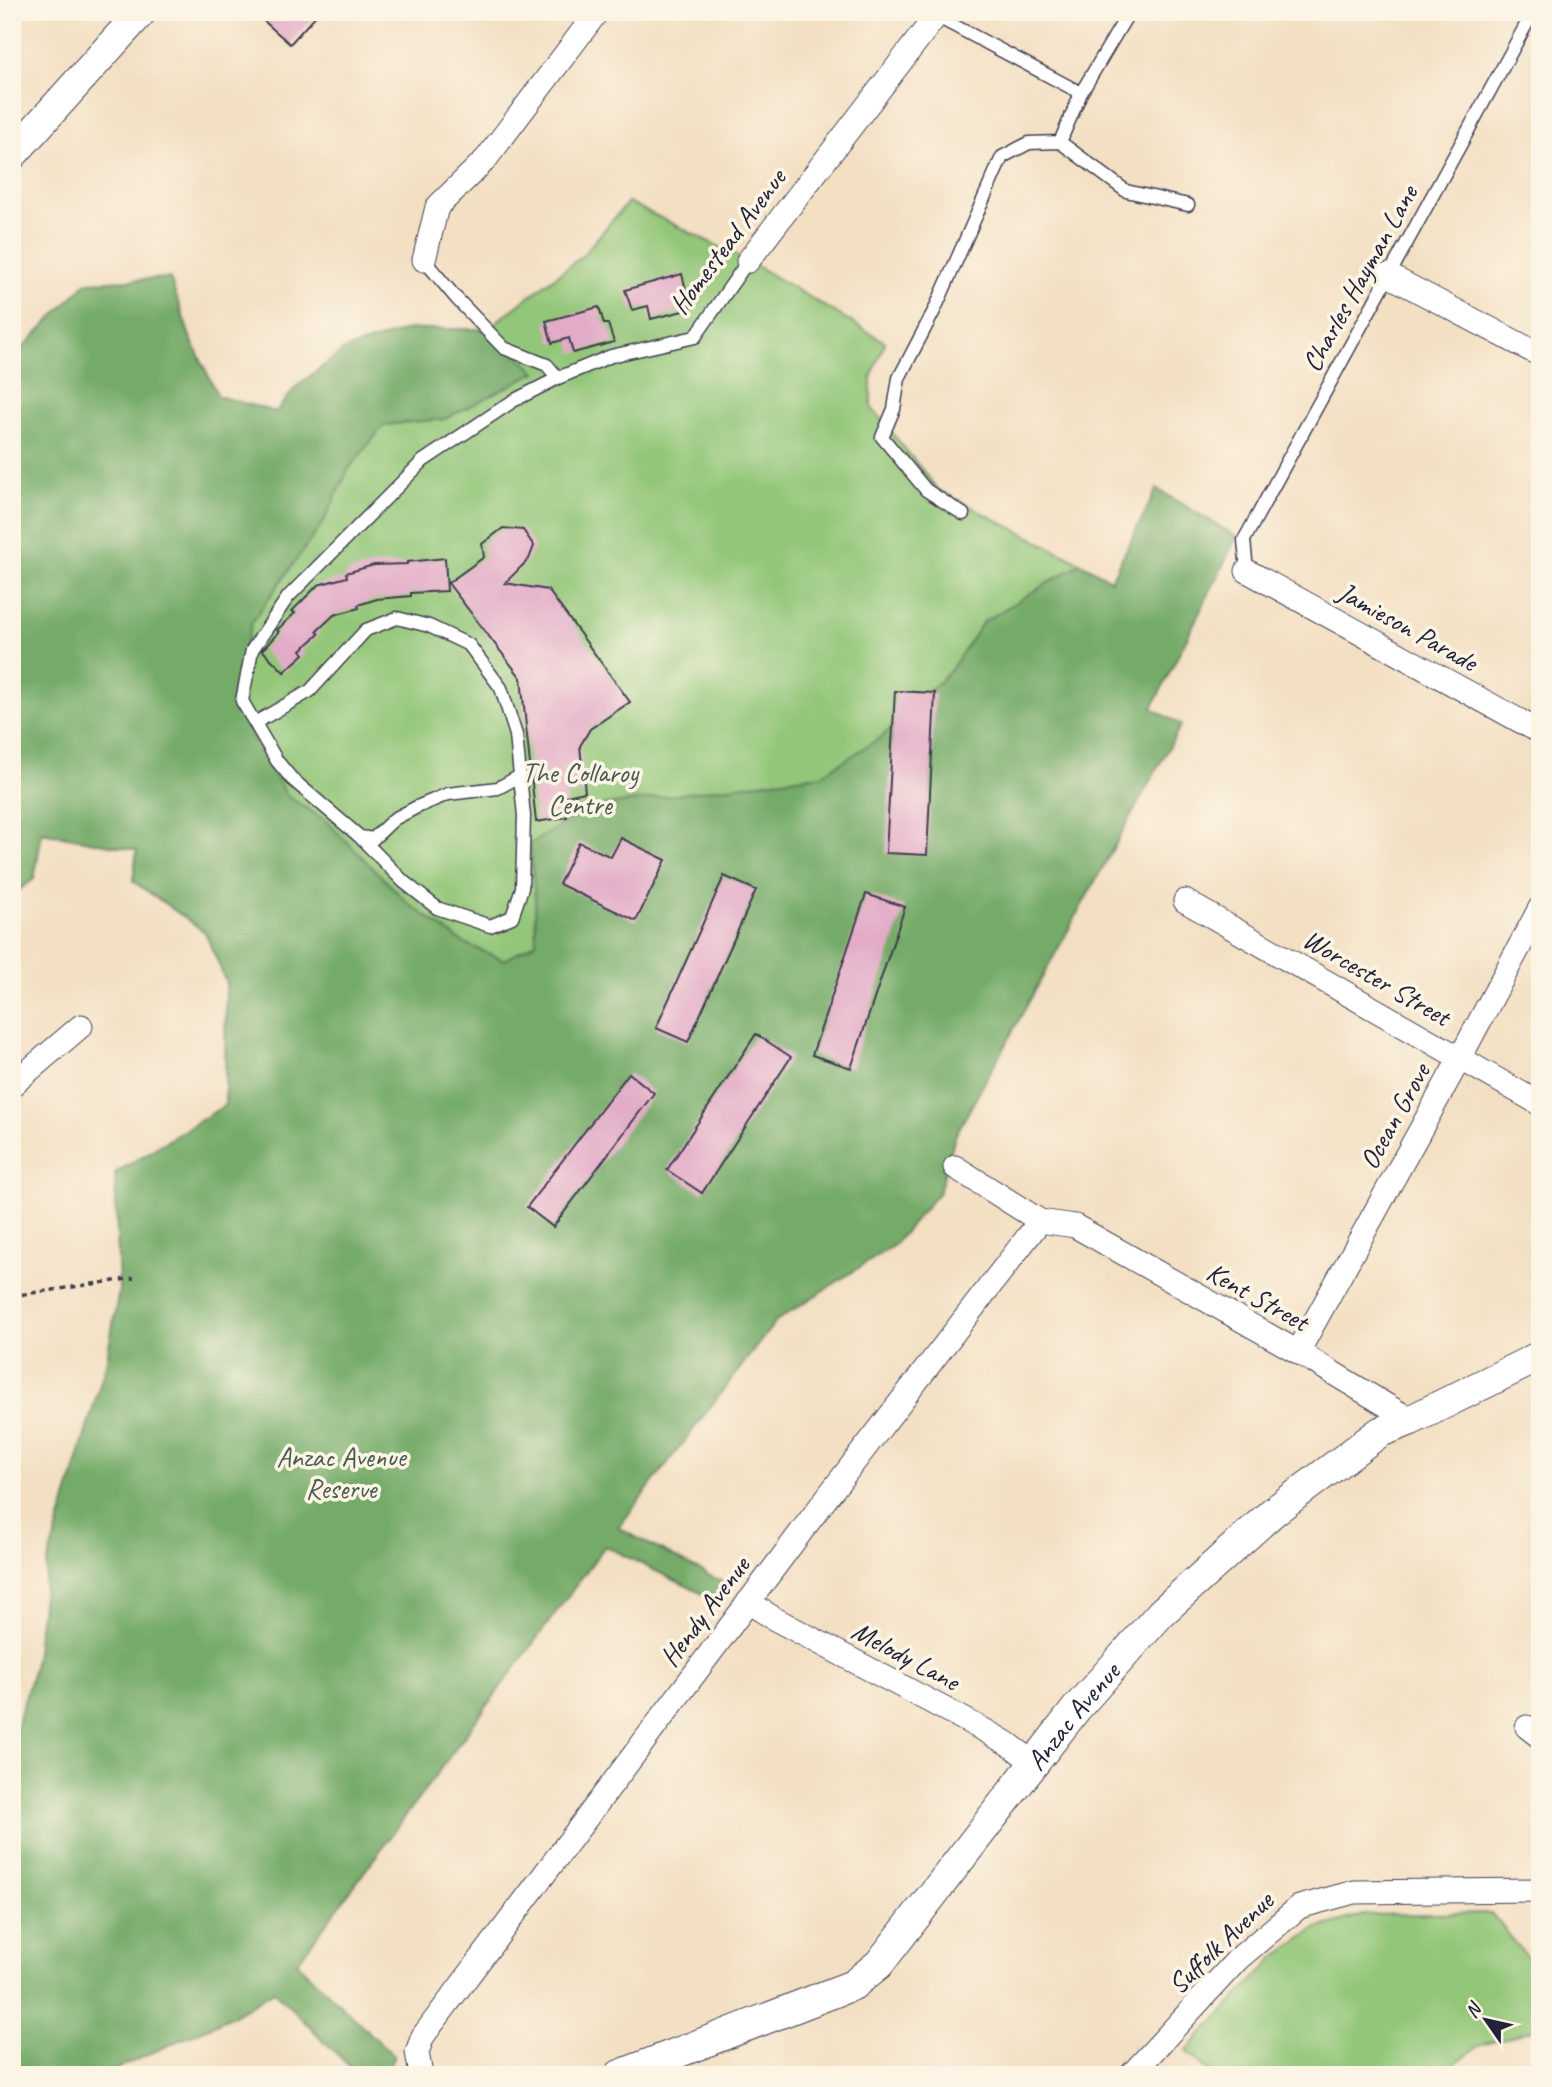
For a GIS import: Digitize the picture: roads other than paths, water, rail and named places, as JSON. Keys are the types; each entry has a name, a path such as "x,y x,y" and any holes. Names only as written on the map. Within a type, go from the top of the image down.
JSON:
{"street":[{"path":"12,155 141,12"},
{"path":"424,260 437,207 486,159 597,12"},
{"name":"Homestead Avenue","path":"748,261 938,14"},
{"path":"1388,275 1540,355"},
{"name":"Jamieson Parade","path":"1247,571 1540,732"},
{"name":"Worcester Street","path":"1185,901 1540,1104"},
{"name":"Ocean Grove","path":"1298,1352 1540,908"},
{"path":"12,1085 81,1026"},
{"path":"954,1167 1040,1221"},
{"name":"Kent Street","path":"1040,1221 1074,1226 1298,1352 1411,1420"},
{"name":"Hendy Avenue","path":"421,2075 417,2052 423,2036 748,1602 1040,1221"},
{"name":"Anzac Avenue","path":"620,2075 853,1985 879,1964 1076,1709 1161,1612 1273,1512 1380,1432 1411,1420 1540,1356"},
{"name":"Melody Lane","path":"748,1602 984,1730 1034,1763"},
{"name":"Suffolk Avenue","path":"1131,2075 1238,1959 1298,1907 1354,1892 1540,1890"}],"lane":[{"path":"1060,142 1081,93 1129,12"},
{"name":"Charles Hayman Lane","path":"1247,571 1244,540 1533,12"},
{"path":"938,14 1081,93"},
{"path":"962,514 926,490 882,436 894,409 899,378 935,309 1002,157 1029,143 1060,142 1126,191 1188,205"},
{"path":"424,260 504,348 547,365 558,378"},
{"name":"Homestead Avenue","path":"520,776 524,816 522,888 512,917 490,926 437,908 404,882 360,837 292,779 277,761 242,701 252,650 288,597 423,461 513,401 558,378 611,356 695,337 748,261"},
{"path":"255,723 310,691 366,629 397,618 429,626 470,645 501,688 516,735 520,776 498,788 448,794 394,819 373,839 360,837"}],"park label":[{"name":"The Collaroy Centre","path":"580,788"},
{"name":"Anzac Avenue Reserve","path":"341,1472"}]}
